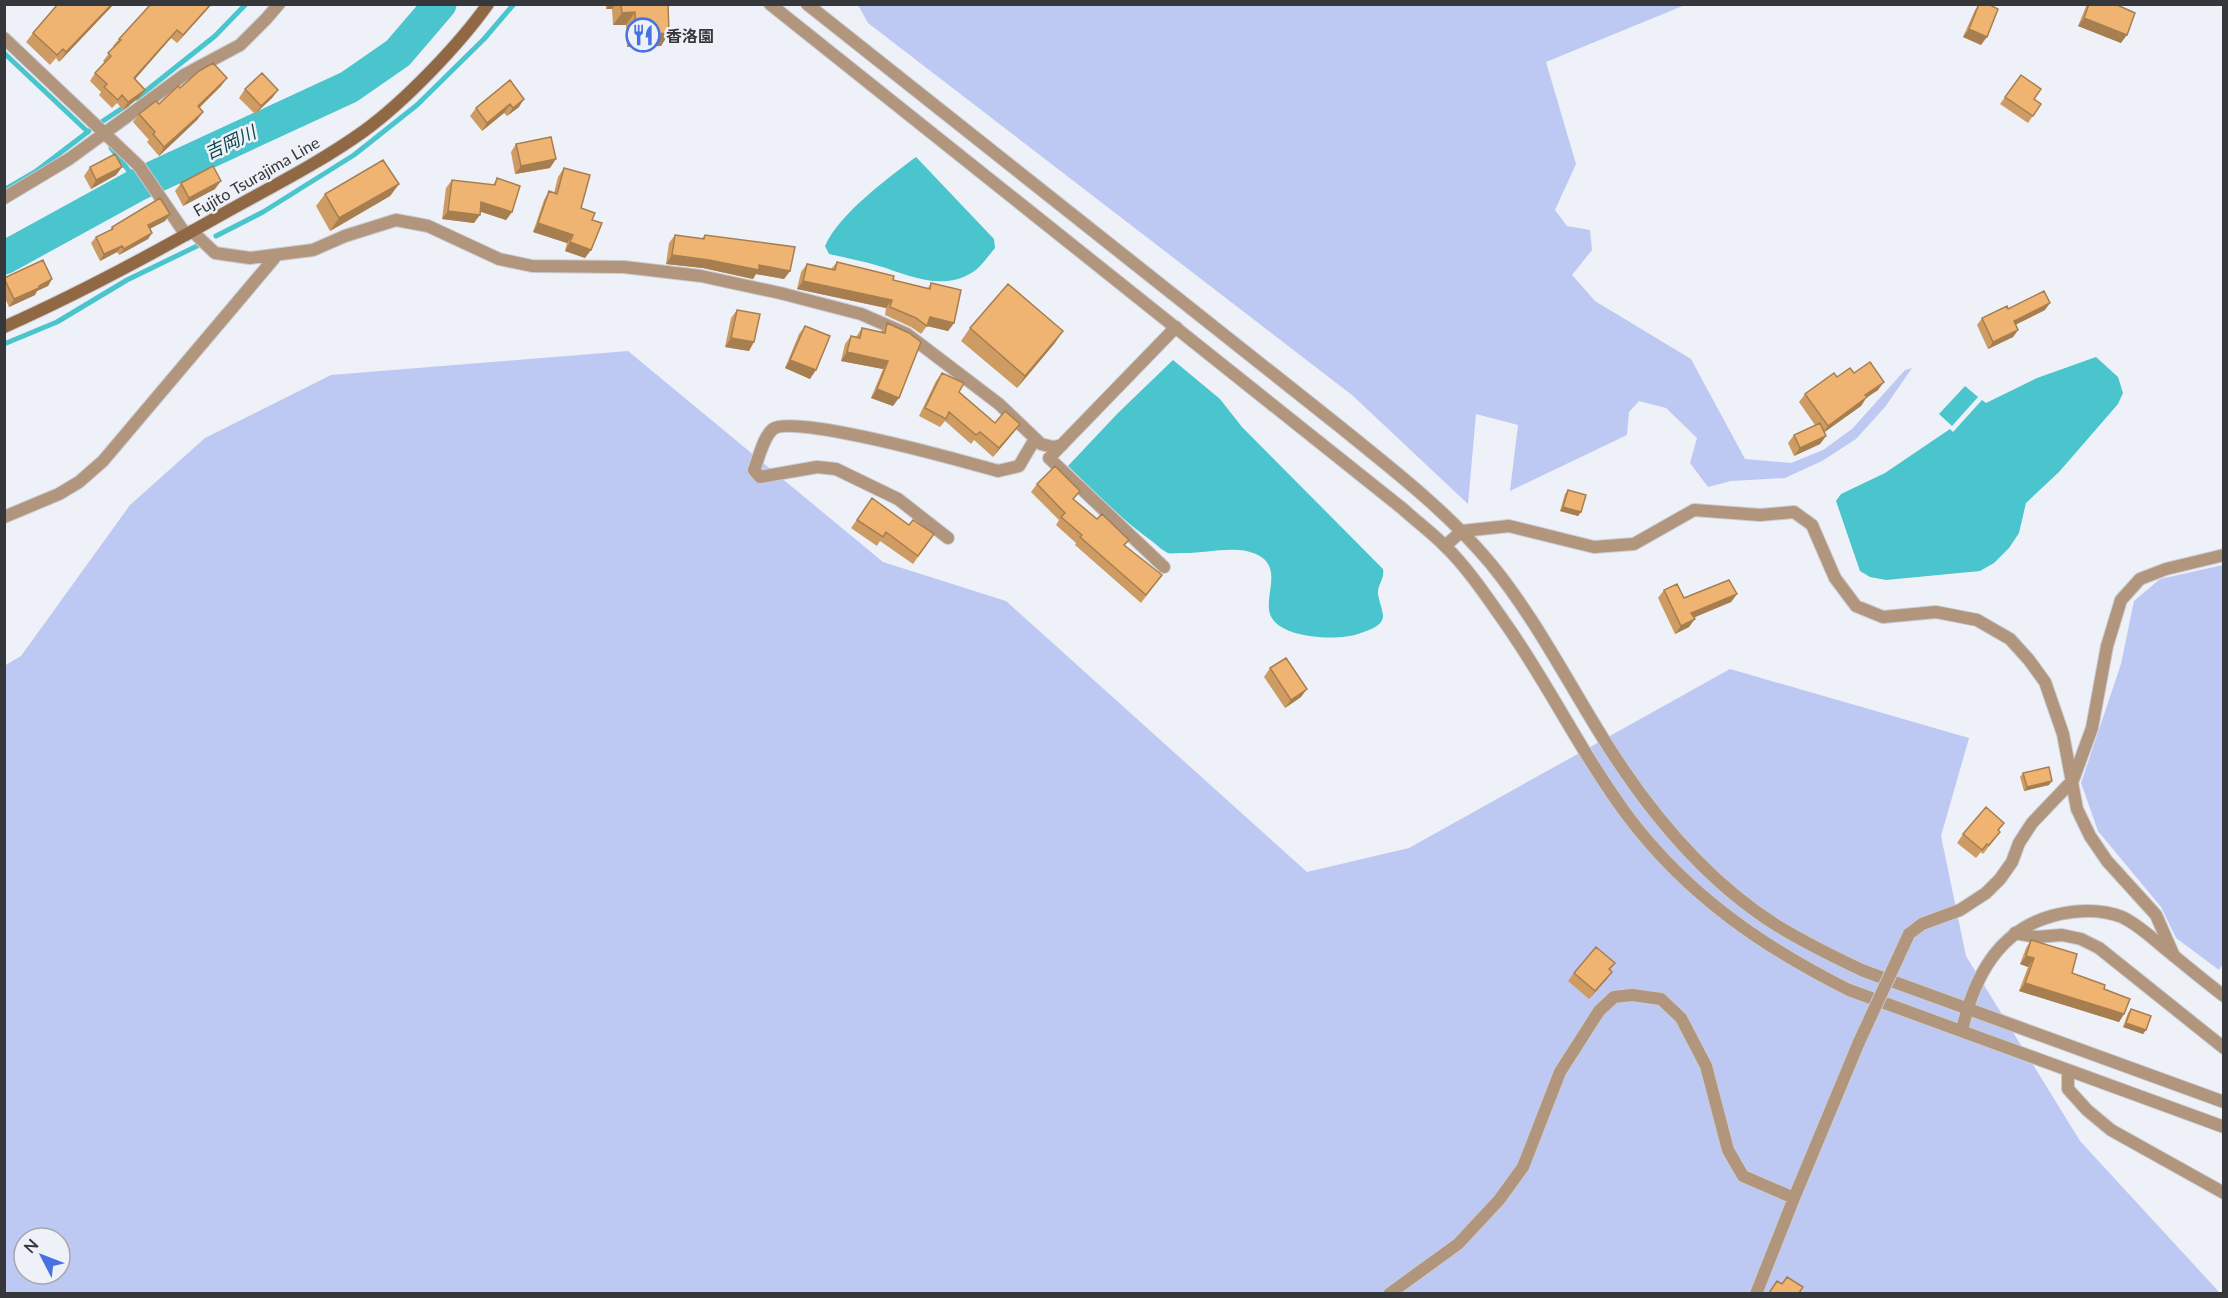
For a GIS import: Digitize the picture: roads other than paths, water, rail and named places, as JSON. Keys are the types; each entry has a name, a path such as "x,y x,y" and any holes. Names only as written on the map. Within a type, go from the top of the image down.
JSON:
{"main road":[{"name":"Fujito Tsurajima Line","path":"4,327 123,269 319,160 364,131 416,84 465,33 488,4"}],"street":[{"path":"4,198 100,128 184,75 240,45 279,4"},
{"path":"770,4 1403,509 1445,546 1508,628 1589,761 1623,810 1669,865 1718,910 1760,941 1803,967 1849,990 2223,1127"},
{"path":"807,4 1339,426 1417,490 1462,531 1491,564 1528,614 1613,753 1649,807 1686,849 1731,892 1775,924 1816,948 1864,971 2223,1102"},
{"path":"4,38 139,166 189,233 215,253 250,258 313,250 345,236 396,220 428,226 499,259 532,267 624,267 701,276 780,293 861,314 907,334 999,404 1035,439 1047,447 1062,445"},
{"path":"4,517 59,494 79,482 103,461 277,255"},
{"path":"1164,567 1049,458 1176,327"},
{"path":"948,538 898,499 836,469 817,467 760,477 754,470 765,440 773,429 783,424 810,427 857,435 998,471 1019,466 1035,439"},
{"path":"1445,546 1462,531 1509,526 1594,547 1634,544 1694,510 1760,515 1794,512 1812,525 1835,578 1856,606 1883,617 1936,612 1977,620 2010,639 2045,682 2063,734 2078,809 2090,836 2107,861 2156,915 2174,956"},
{"path":"1756,1293 1859,1042 1909,934 1922,924 1960,910 1986,893 2012,862 2019,843 2032,823 2073,780 2092,728 2107,646 2121,600 2140,579 2166,569 2223,555"},
{"path":"1962,1031 1966,1010 1980,975 1992,956 2015,933 2033,922 2058,914 2081,911 2105,912 2122,917 2139,927 2223,996"},
{"path":"2015,933 2036,937 2062,935 2081,939 2098,948 2223,1048"},
{"path":"1389,1293 1458,1244 1499,1200 1523,1167 1560,1072 1599,1011 1614,997 1632,995 1661,999 1681,1018 1706,1066 1728,1150 1743,1176 1794,1198"},
{"path":"2068,1072 2068,1089 2087,1110 2111,1130 2223,1193"}],"waterway":[{"path":"137,98 215,36 246,4"},
{"name":"吉岡川","path":"4,258 137,185 349,87 398,53 440,4"},
{"path":"216,236 263,212 354,155 417,105 484,39 514,4"},
{"path":"4,53 88,132"},
{"path":"97,125 127,105"},
{"path":"4,190 35,172 89,131"},
{"path":"111,148 137,185"},
{"path":"4,344 57,322 127,280 197,246"}],"place":[{"name":"香洛園","path":"643,35"}]}
